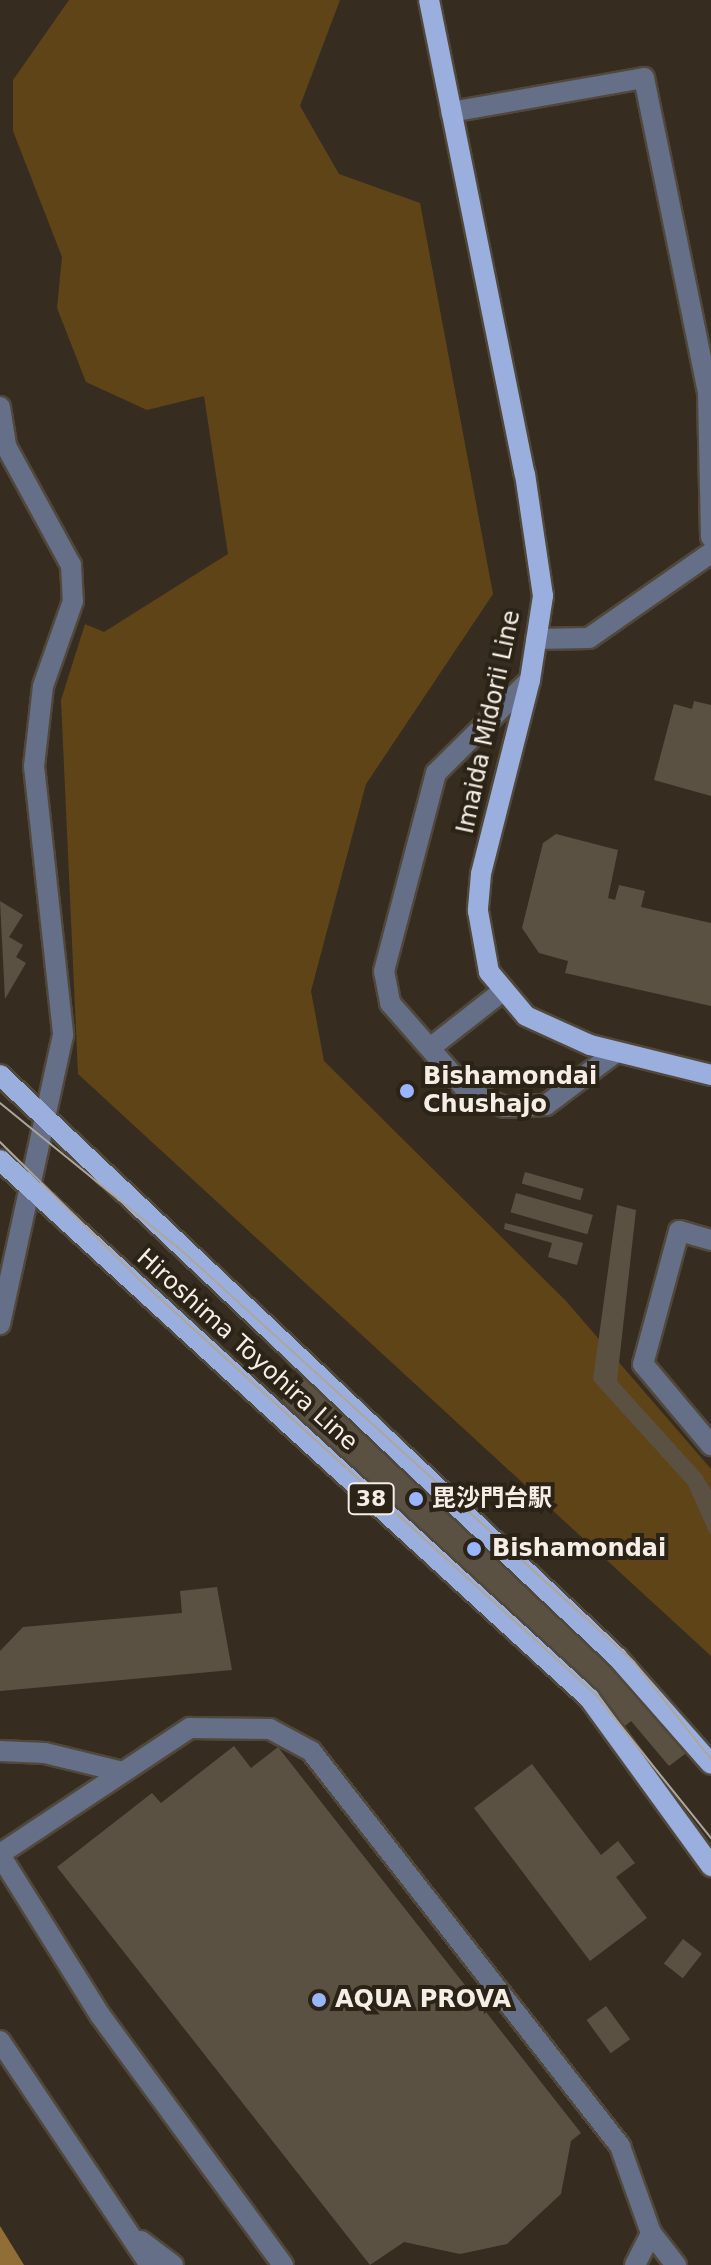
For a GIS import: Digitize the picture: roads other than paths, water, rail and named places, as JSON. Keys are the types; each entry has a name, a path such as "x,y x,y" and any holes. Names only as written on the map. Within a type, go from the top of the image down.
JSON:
{"main road":[{"name":"Imaida Midorii Line","path":"429,0 525,474 543,596 530,680 481,874 478,911 489,972 526,1016 616,1052 711,1075"},
{"name":"Hiroshima Toyohira Line","path":"0,1075 617,1657 711,1764"},
{"name":"Hiroshima Toyohira Line","path":"0,1160 589,1698 711,1866"}],"street":[{"path":"451,112 644,78 708,393 711,537"},
{"path":"0,407 6,446 71,577 73,601 43,686 34,766 63,1035 43,1113 31,1188 0,1324"},
{"path":"536,639 589,638 711,553"},
{"path":"530,680 436,773 384,971 390,1003 468,1092 505,1107 546,1105 616,1052"},
{"path":"430,1048 504,990"},
{"path":"711,1240 679,1231 643,1364 711,1445"},
{"path":"283,2265 100,2015 0,1854 190,1728 270,1729 311,1751 620,2146 651,2233 676,2265"},
{"path":"0,1751 45,1753 123,1772"},
{"path":"0,2041 150,2265"},
{"path":"131,2233 173,2265"},
{"path":"635,2265 651,2233"}],"tram line":[{"path":"0,1103 181,1250 634,1662 711,1759"},
{"path":"0,1142 143,1283 596,1695 711,1838"}],"place":[{"name":"Bishamondai Chushajo","path":"407,1091"},
{"name":"毘沙門台駅","path":"416,1499"},
{"name":"Bishamondai","path":"474,1549"},
{"name":"AQUA PROVA","path":"319,2000"}]}
